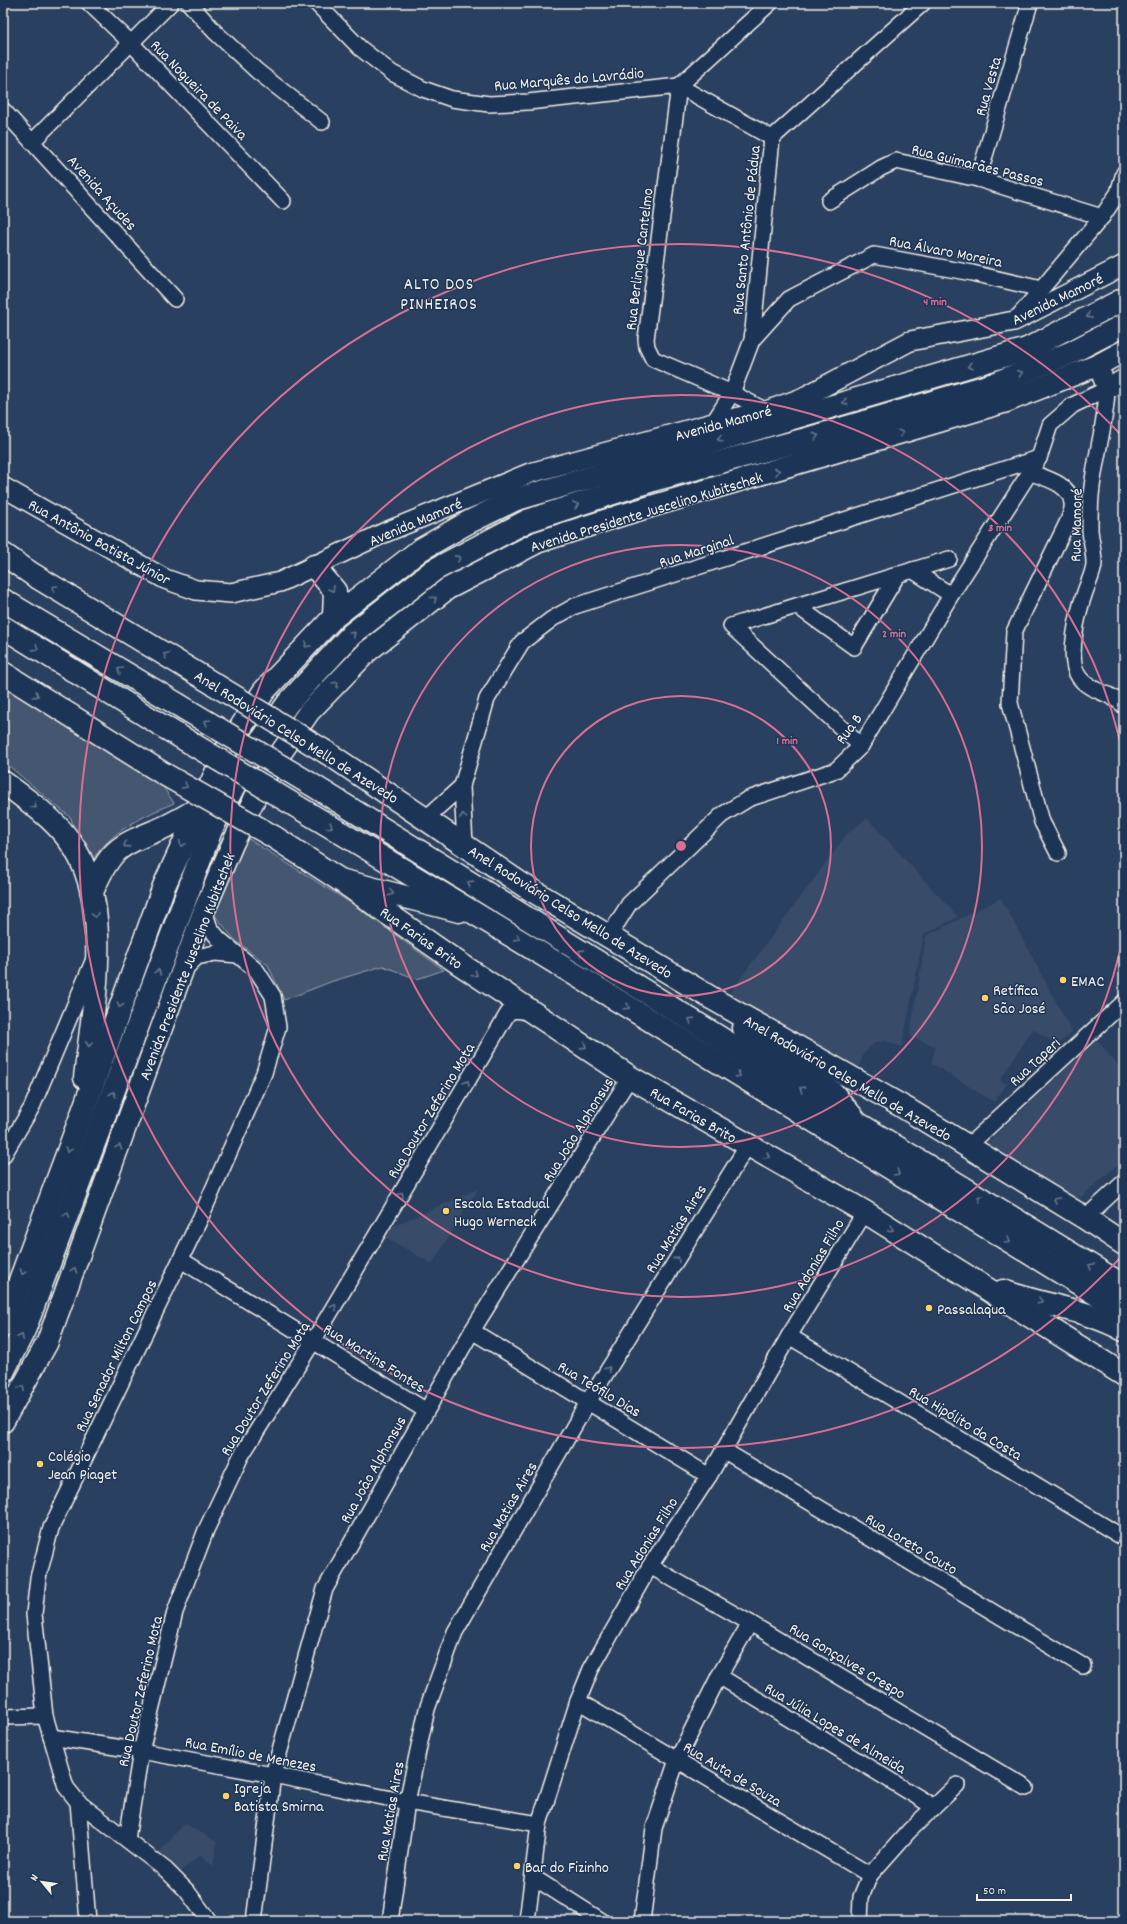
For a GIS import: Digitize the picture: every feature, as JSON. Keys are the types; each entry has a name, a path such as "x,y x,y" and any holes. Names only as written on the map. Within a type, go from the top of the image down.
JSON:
{"main road":[{"path":"3,1326 82,1114 164,886 226,748 264,691 334,617 420,550 467,523 514,500 1027,349 1124,299"},
{"name":"Avenida Presidente Juscelino Kubitschek","path":"3,1372 25,1328 211,830 247,761 288,703 352,634 434,570 526,521 656,480 803,440 994,384 1070,352 1124,324"},
{"name":"Avenida Presidente Juscelino Kubitschek","path":"3,1422 47,1343 204,910 233,843 267,773 309,712 368,650 447,589 538,542 622,515 1005,402 1098,365 1124,351"},
{"name":"Anel Rodoviário Celso Mello de Azevedo","path":"3,554 32,574 328,754 426,818 522,885 713,999 834,1066 968,1146 1085,1218 1124,1244"},
{"path":"314,566 335,591 334,617"},
{"path":"3,592 40,623"},
{"name":"Anel Rodoviário Celso Mello de Azevedo","path":"3,600 309,783 858,1124 1124,1286"},
{"path":"3,627 164,727 484,917 859,1150 1124,1312"},
{"name":"Rua Farias Brito","path":"3,673 164,774 274,837 340,880 532,1012 630,1077 865,1212 1124,1375"},
{"path":"3,782 55,824 70,840 82,861 92,892 98,949 82,1114"},
{"path":"92,892 100,872 110,857 123,845 160,829 198,809"},
{"path":"340,880 484,917"},
{"path":"713,999 757,1040 832,1092 858,1124"},
{"path":"976,1282 1011,1294 1071,1309 1109,1322 1124,1330"}],"street":[{"name":"Rua Nogueira de Paiva","path":"89,3 131,43 284,201"},
{"path":"32,142 171,3"},
{"path":"189,3 215,32 256,71 322,122"},
{"name":"Rua Marquês do Lavrádio","path":"316,3 360,48 392,73 423,90 452,99 489,104 528,102 679,86"},
{"path":"770,3 679,86 772,138"},
{"name":"Rua Santo Antônio de Pádua","path":"713,423 732,393 752,340 772,138 923,3"},
{"name":"Rua Vesta","path":"978,179 1030,3"},
{"name":"Rua Berlinque Cantelmo","path":"679,86 646,339 647,347 653,359 732,393 766,411"},
{"name":"Avenida Açudes","path":"3,110 175,299"},
{"name":"Rua Guimarães Passos","path":"829,201 881,168 896,162 978,179 1102,217"},
{"path":"1014,321 1102,217 1118,193 1124,173"},
{"name":"Rua Álvaro Moreira","path":"752,340 789,299 874,255 972,273 1042,289"},
{"name":"Avenida Mamoré","path":"314,566 386,532 530,473 713,423 766,411 802,398 910,341 1014,321 1124,265"},
{"path":"1098,365 1106,389 1124,379"},
{"name":"Rua B","path":"609,936 629,904 722,815 748,799 836,770 861,746 951,595 1039,458 1050,425 1073,405 1106,389"},
{"name":"Rua Mamoré","path":"1106,389 1106,411 1091,496 1090,529 1094,564 1081,605 1073,650 1073,665 1079,677 1087,684 1107,693 1120,701 1124,706"},
{"name":"Rua Marginal","path":"465,846 462,786 487,700 522,642 558,616 575,606 1039,458"},
{"path":"1029,472 1060,484 1069,492 1073,504 1068,521 1014,632 1010,703 1042,822 1058,853"},
{"name":"Rua Antônio Batista Júnior","path":"3,487 165,579 196,590 231,593 280,582 314,566"},
{"path":"861,746 731,626 949,559"},
{"path":"905,572 951,595"},
{"path":"798,606 854,647 905,572"},
{"path":"426,818 462,786"},
{"name":"Rua Senador Milton Campos","path":"204,910 210,928 257,971 273,996 278,1027 264,1073 181,1260 50,1528 38,1578 34,1614 45,1716 66,1787 78,1802 166,1870 187,1892 209,1921"},
{"path":"3,1156 32,1107 98,949"},
{"path":"183,970 197,957 215,953 238,955"},
{"name":"Rua Taperi","path":"968,1146 1124,1002"},
{"name":"Rua Doutor Zeferino Mota","path":"126,1839 141,1750 175,1612 206,1530 241,1456 314,1340 508,1014 514,1010 532,1012"},
{"name":"Rua João Alphonsus","path":"254,1921 273,1775 325,1589 425,1410 472,1331 630,1077"},
{"name":"Rua Matias Aires","path":"390,1921 407,1802 427,1709 455,1632 588,1402 748,1145"},
{"path":"1085,1218 1124,1182"},
{"name":"Rua Adonias Filho","path":"527,1921 539,1824 578,1701 590,1669 650,1566 709,1476 789,1336 865,1212"},
{"name":"Rua Martins Fontes","path":"181,1260 314,1340 425,1410"},
{"name":"Rua Teófilo Dias","path":"472,1331 709,1476"},
{"name":"Rua Hipólito da Costa","path":"789,1336 1124,1538"},
{"name":"Rua Loreto Couto","path":"723,1450 1083,1666"},
{"name":"Rua Gonçalves Crespo","path":"650,1566 750,1623 1026,1788"},
{"path":"642,1921 654,1828 677,1760 719,1676 750,1623"},
{"name":"Rua Júlia Lopes de Almeida","path":"719,1676 934,1808"},
{"name":"Rua Auta de Souza","path":"578,1701 870,1875"},
{"path":"3,1717 45,1716"},
{"name":"Rua Emílio de Menezes","path":"51,1737 141,1750 407,1802 539,1824"},
{"path":"860,1921 861,1897 870,1875 909,1831 957,1785"},
{"path":"78,1802 88,1921"},
{"path":"532,1877 602,1921"}],"shaded area":[{"path":"3,673 146,762 174,803 147,815 112,837 94,858 86,871 71,818 3,761"},
{"path":"867,818 958,917 924,934 902,1047 885,1041 874,1043 863,1054 858,1070 729,994 847,834"},
{"path":"247,838 354,905 444,970 417,979 383,966 333,981 284,1000 268,965 235,940 212,912"},
{"name":"Retífica São José","path":"1001,898 1072,1032 1058,1045 1033,1029 1000,1080 1007,1084 994,1102 931,1063 936,1047 910,1036 926,936"},
{"path":"1097,1040 1124,1073 1124,1159 1079,1199 986,1144"},
{"name":"Escola Estadual Hugo Werneck","path":"478,1189 432,1264 378,1233"},
{"path":"184,1823 217,1842 213,1866 200,1855 175,1876 156,1856"}],"place":[{"name":"EMAC","path":"1063,980"},
{"name":"Retífica São José","path":"985,998"},
{"name":"Escola Estadual Hugo Werneck","path":"446,1211"},
{"name":"Passalaqua","path":"929,1308"},
{"name":"Colégio Jean Piaget","path":"40,1464"},
{"name":"Igreja Batista Smirna","path":"226,1796"},
{"name":"Bar do Fizinho","path":"517,1866"}],"district":[{"name":"ALTO DOS PINHEIROS","path":"439,293"}]}
